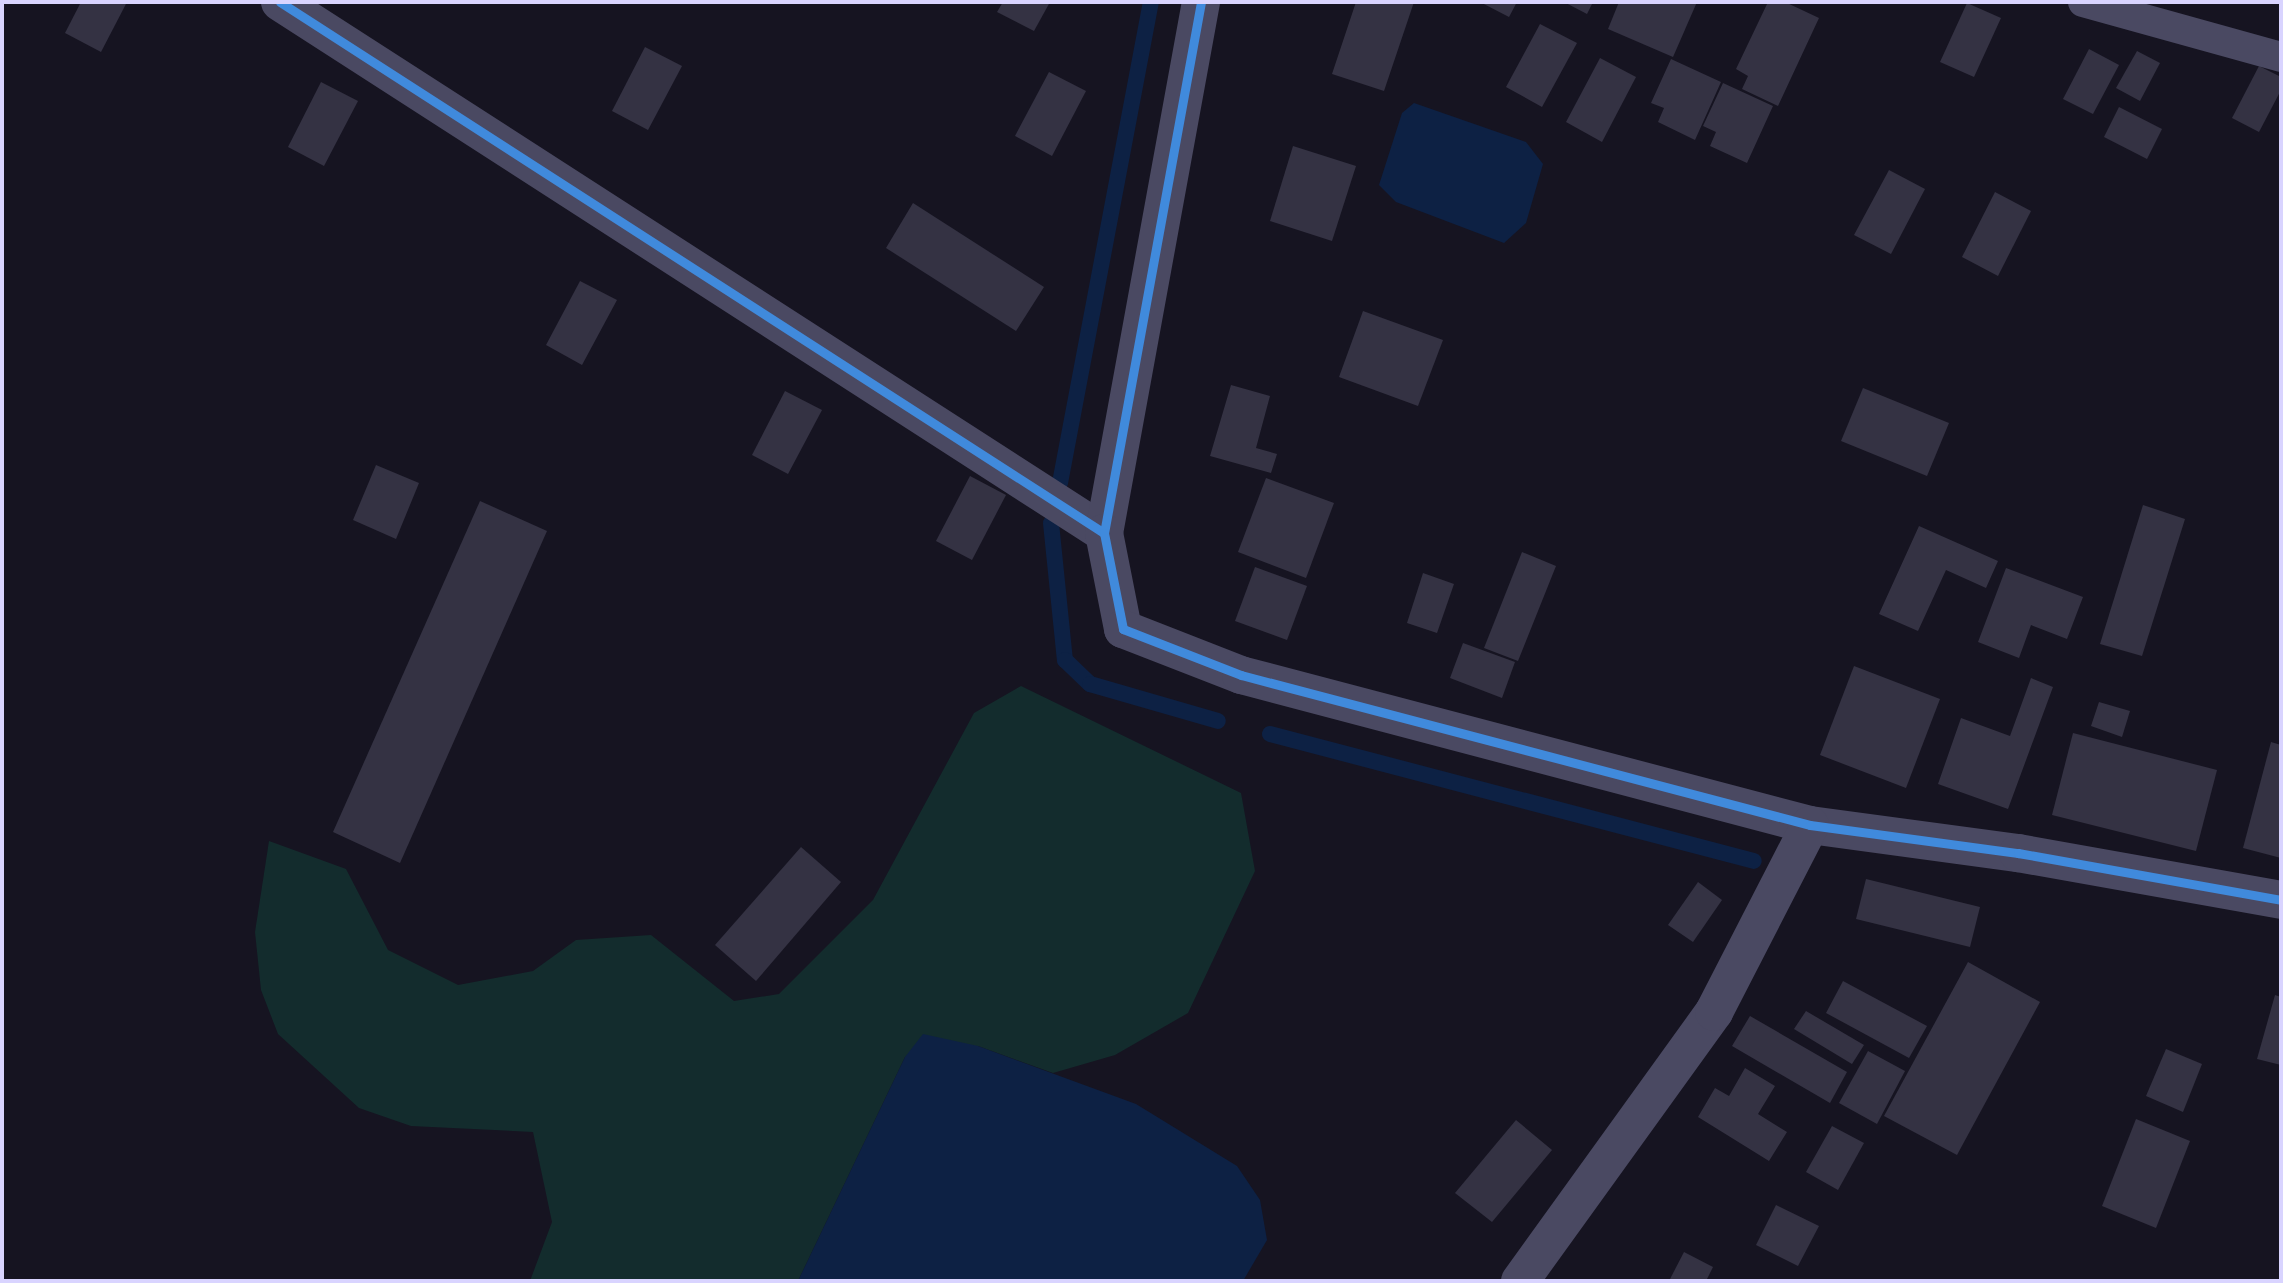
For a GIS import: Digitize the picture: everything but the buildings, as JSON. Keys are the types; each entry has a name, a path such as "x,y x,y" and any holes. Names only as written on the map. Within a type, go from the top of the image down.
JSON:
{"street":[{"path":"280,2 1104,533"},
{"path":"1201,2 1104,533 1123,629 1241,675 1810,825 2018,853 2281,900"},
{"path":"1520,1281 1714,1012 1810,825"}],"lane":[{"path":"2083,2 2281,57"}],"green space":[{"path":"1021,686 1241,793 1255,871 1188,1013 1115,1055 1053,1073 978,1046 905,1057 798,1281 530,1281 552,1222 533,1132 411,1126 359,1108 278,1034 261,990 255,932 269,841 346,869 388,950 458,985 533,971 576,940 651,935 734,1001 779,994 873,900 974,713"}],"water":[{"path":"1414,103 1526,142 1543,164 1526,223 1504,243 1396,202 1379,185 1402,113"},
{"path":"923,1034 978,1046 1136,1104 1237,1166 1260,1200 1267,1240 1243,1281 798,1281 905,1057"}],"waterway":[{"path":"1060,483 1151,2"},
{"path":"1051,523 1065,660 1090,684 1218,721"},
{"path":"1270,734 1754,861"}],"cycle path":[{"path":"280,2 1104,533"},
{"path":"1201,2 1104,533 1123,629 1241,675 1810,825 2018,853 2281,900"}]}
